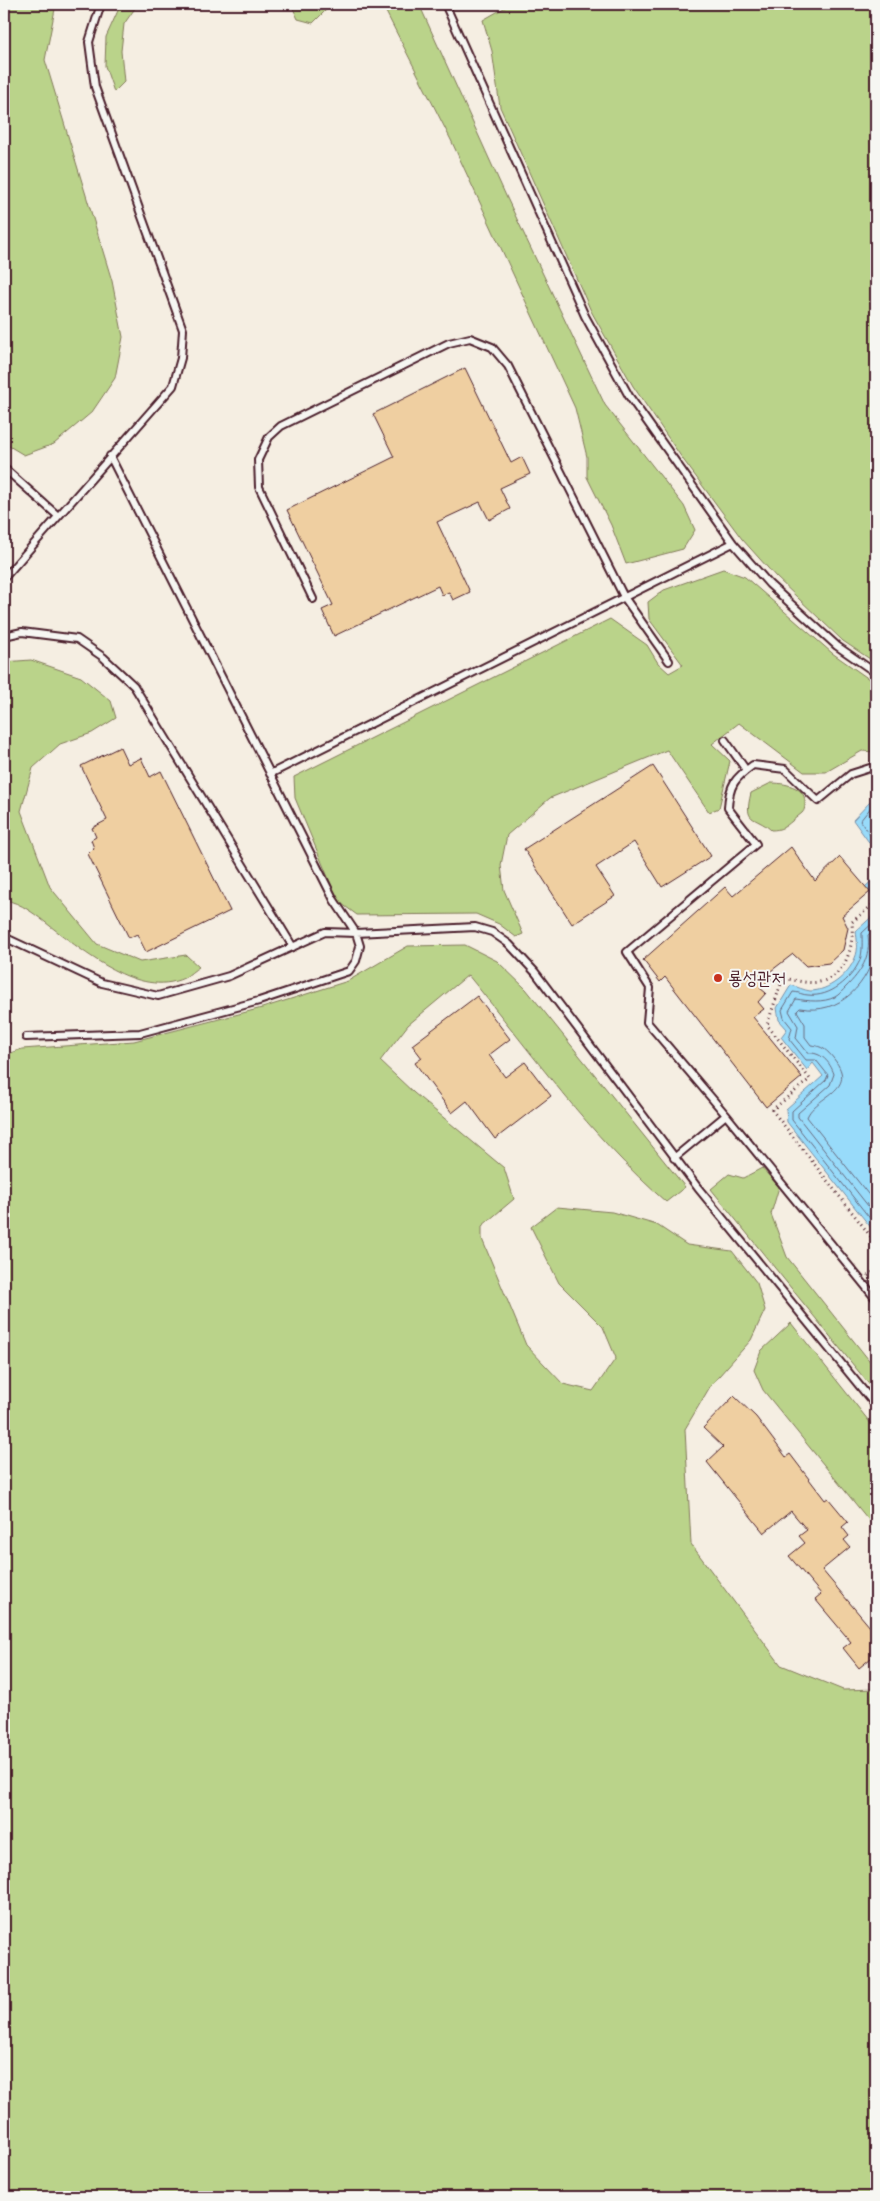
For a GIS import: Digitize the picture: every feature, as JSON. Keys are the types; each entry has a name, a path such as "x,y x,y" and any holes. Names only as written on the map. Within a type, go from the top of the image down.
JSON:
{"lane":[{"path":"4,578 173,386 181,358 183,330 95,87 89,42 101,4"},
{"path":"445,4 492,113 585,316 629,396 733,543 769,584 837,646 876,673"},
{"path":"313,598 259,487 258,460 269,438 281,426 449,344 470,338 492,347 508,366 624,597 669,661"},
{"path":"26,1037 140,1033 260,1001 349,971 356,961 360,946 356,933 334,900 110,456"},
{"path":"4,468 58,516"},
{"path":"270,774 733,543"},
{"path":"4,636 22,632 77,639 103,657 134,686 293,947"},
{"path":"725,740 746,770"},
{"path":"876,766 851,774 818,801 785,769 753,765 746,770 736,778 728,796 728,808 756,844 626,952 650,988 647,1022 876,1299"},
{"path":"4,936 102,983 158,996 229,976 324,932 356,933 475,927 492,932 509,944 535,972 674,1158 876,1406"},
{"path":"674,1158 726,1116"}],"path":[{"path":"876,902 852,922 853,938 850,952 844,965 832,976 820,982 804,982 783,978 767,1025 810,1080 772,1110 876,1243"}],"green space":[{"path":"4,4 56,4 45,60 112,281 123,337 115,378 92,412 54,444 24,455 4,443"},
{"path":"121,4 138,4 124,24 121,51 124,82 114,92 105,66 106,37"},
{"path":"291,4 332,4 313,23 298,19"},
{"path":"382,4 419,4 506,196 605,405 684,506 695,530 683,549 626,564 611,525 587,477 587,457 575,408 451,140"},
{"path":"511,4 876,4 876,663 843,641 776,577 742,539 682,458 633,386 591,311 500,107 492,51 483,20"},
{"path":"723,569 745,577 832,653 876,684 876,752 862,751 826,772 804,772 739,723 712,744 730,761 719,808 709,812 667,750 550,798 507,835 501,865 504,890 523,934 516,937 499,924 476,914 357,915 338,901 295,798 294,777 610,619 647,645 658,663 669,673 683,665 649,619 648,602 664,590"},
{"path":"31,660 81,677 111,701 116,718 92,733 60,744 33,768 21,811 50,887 97,944 140,962 186,955 199,967 184,978 167,983 149,982 112,969 79,948 28,910 4,900 4,662"},
{"path":"771,783 792,786 801,792 805,802 801,814 783,828 771,830 752,818 748,810 751,793"},
{"path":"465,945 497,961 526,989 685,1187 666,1202 638,1176 587,1122 468,975 408,1025 380,1061 414,1093 504,1168 514,1199 482,1226 482,1239 526,1345 563,1384 593,1391 616,1358 603,1327 559,1283 531,1227 557,1207 612,1212 657,1225 687,1245 732,1251 757,1283 765,1310 751,1340 711,1385 685,1429 691,1544 781,1665 843,1690 876,1689 876,1901 872,1940 876,1947 876,2197 4,2197 4,1055 22,1049 134,1041 262,1008 348,981 408,946"},
{"path":"762,1168 779,1187 771,1214 787,1257 876,1369 876,1393 711,1189 729,1174 743,1178"},
{"path":"791,1323 876,1430 876,1529 763,1390 754,1370 761,1351"}],"water":[{"path":"875,792 876,852 853,820 871,801"},
{"path":"876,877 876,901 865,887"},
{"path":"876,913 876,1234 787,1122 786,1109 823,1076 813,1063 807,1070 781,1037 787,1029 779,1020 777,1008 791,985 808,991 817,990 831,985 843,976 856,955 856,931"}],"building":[{"path":"465,368 511,463 522,457 530,474 500,488 510,509 489,520 480,502 437,522 470,592 453,600 449,592 442,595 438,586 334,636 322,610 333,605 287,510 394,457 373,414"},
{"path":"120,747 128,764 141,758 150,777 161,771 230,911 146,952 137,934 129,938 88,854 94,848 91,840 96,837 92,828 107,820 81,766"},
{"path":"653,766 711,856 662,887 634,842 596,867 615,896 572,924 524,849"},
{"name":"룡성관저","path":"791,847 815,881 840,857 870,892 842,916 848,928 843,950 829,963 806,966 793,954 767,974 771,979 760,988 766,993 758,1002 764,1009 753,1017 802,1077 766,1107 665,977 660,982 643,960 725,887 733,896"},
{"path":"477,996 510,1039 489,1055 505,1077 525,1062 551,1096 495,1139 467,1101 452,1113 415,1063 422,1058 412,1045"},
{"path":"734,1396 756,1417 786,1457 790,1454 825,1500 828,1498 848,1522 842,1527 849,1536 844,1540 850,1547 822,1570 870,1627 876,1621 876,1654 859,1668 843,1648 851,1642 815,1599 821,1594 789,1556 805,1543 799,1536 807,1530 791,1511 764,1533 707,1462 723,1447 703,1428"}],"place":[{"name":"룡성관저","path":"718,978"}]}
